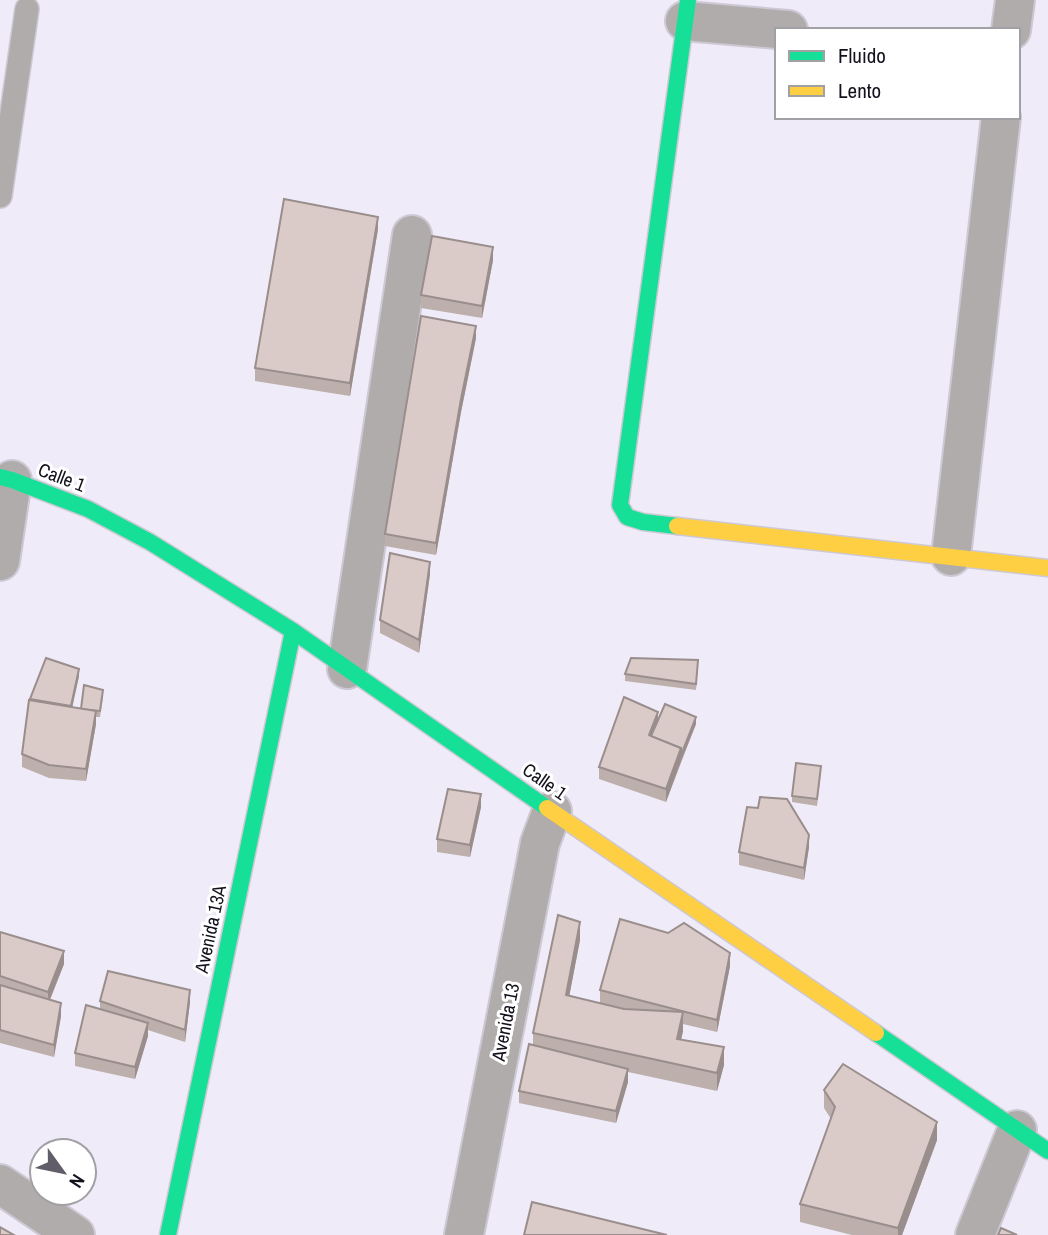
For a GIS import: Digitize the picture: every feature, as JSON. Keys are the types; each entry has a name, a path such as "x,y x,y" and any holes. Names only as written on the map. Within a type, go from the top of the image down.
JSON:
{"street":[{"path":"1011,28 1015,0"},
{"path":"778,28 686,10 620,505 627,517 643,522 1048,568"},
{"path":"951,556 1001,119"},
{"path":"347,669 412,235"},
{"path":"0,561 6,478"},
{"name":"Calle 1","path":"6,478 88,509 150,542 293,631 1048,1151"},
{"name":"Avenida 13A","path":"168,1235 293,631"},
{"name":"Avenida 13","path":"464,1235 540,843 552,811"},
{"path":"975,1235 1017,1130"},
{"path":"0,1184 75,1235"}],"lane":[{"path":"0,196 27,9"}],"building":[{"path":"284,199 378,217 350,383 255,368"},
{"path":"432,236 493,247 482,306 421,295"},
{"path":"421,316 476,326 436,543 385,534"},
{"path":"390,553 430,562 419,640 380,620"},
{"path":"46,658 79,669 71,706 30,699"},
{"path":"631,658 698,660 696,684 625,674"},
{"path":"84,685 103,690 100,711 81,709"},
{"path":"624,697 658,712 649,735 681,748 666,789 599,767"},
{"path":"29,700 96,711 86,769 49,765 22,754"},
{"path":"665,704 696,717 681,755 681,748 651,736"},
{"path":"796,763 821,766 817,799 792,796"},
{"path":"448,789 481,794 470,845 437,839"},
{"path":"760,797 787,799 809,835 804,868 739,852 747,807 758,808"},
{"path":"558,915 580,922 566,995 624,1009 683,1012 677,1039 724,1047 717,1073 533,1033"},
{"path":"620,919 668,933 684,923 730,953 717,1020 600,990"},
{"path":"0,932 64,951 48,992 0,976"},
{"path":"108,971 190,990 185,1030 100,1001"},
{"path":"0,985 61,1003 54,1045 0,1030"},
{"path":"86,1005 148,1023 135,1067 75,1053"},
{"path":"529,1044 628,1069 616,1111 519,1091"},
{"path":"843,1064 937,1122 898,1228 800,1204 835,1107 824,1090"},
{"path":"532,1202 667,1235 524,1235"},
{"path":"0,1227 14,1235 0,1235"},
{"path":"1001,1228 1017,1235 998,1235"}],"traffic: fast":[{"path":"677,526 627,517 620,505 688,0"},
{"path":"0,477 88,509 150,542 293,631 547,808"},
{"path":"168,1235 293,631"},
{"path":"876,1033 1048,1151"}],"traffic: slow":[{"path":"677,526 1048,568"},
{"path":"547,808 876,1033"}]}
